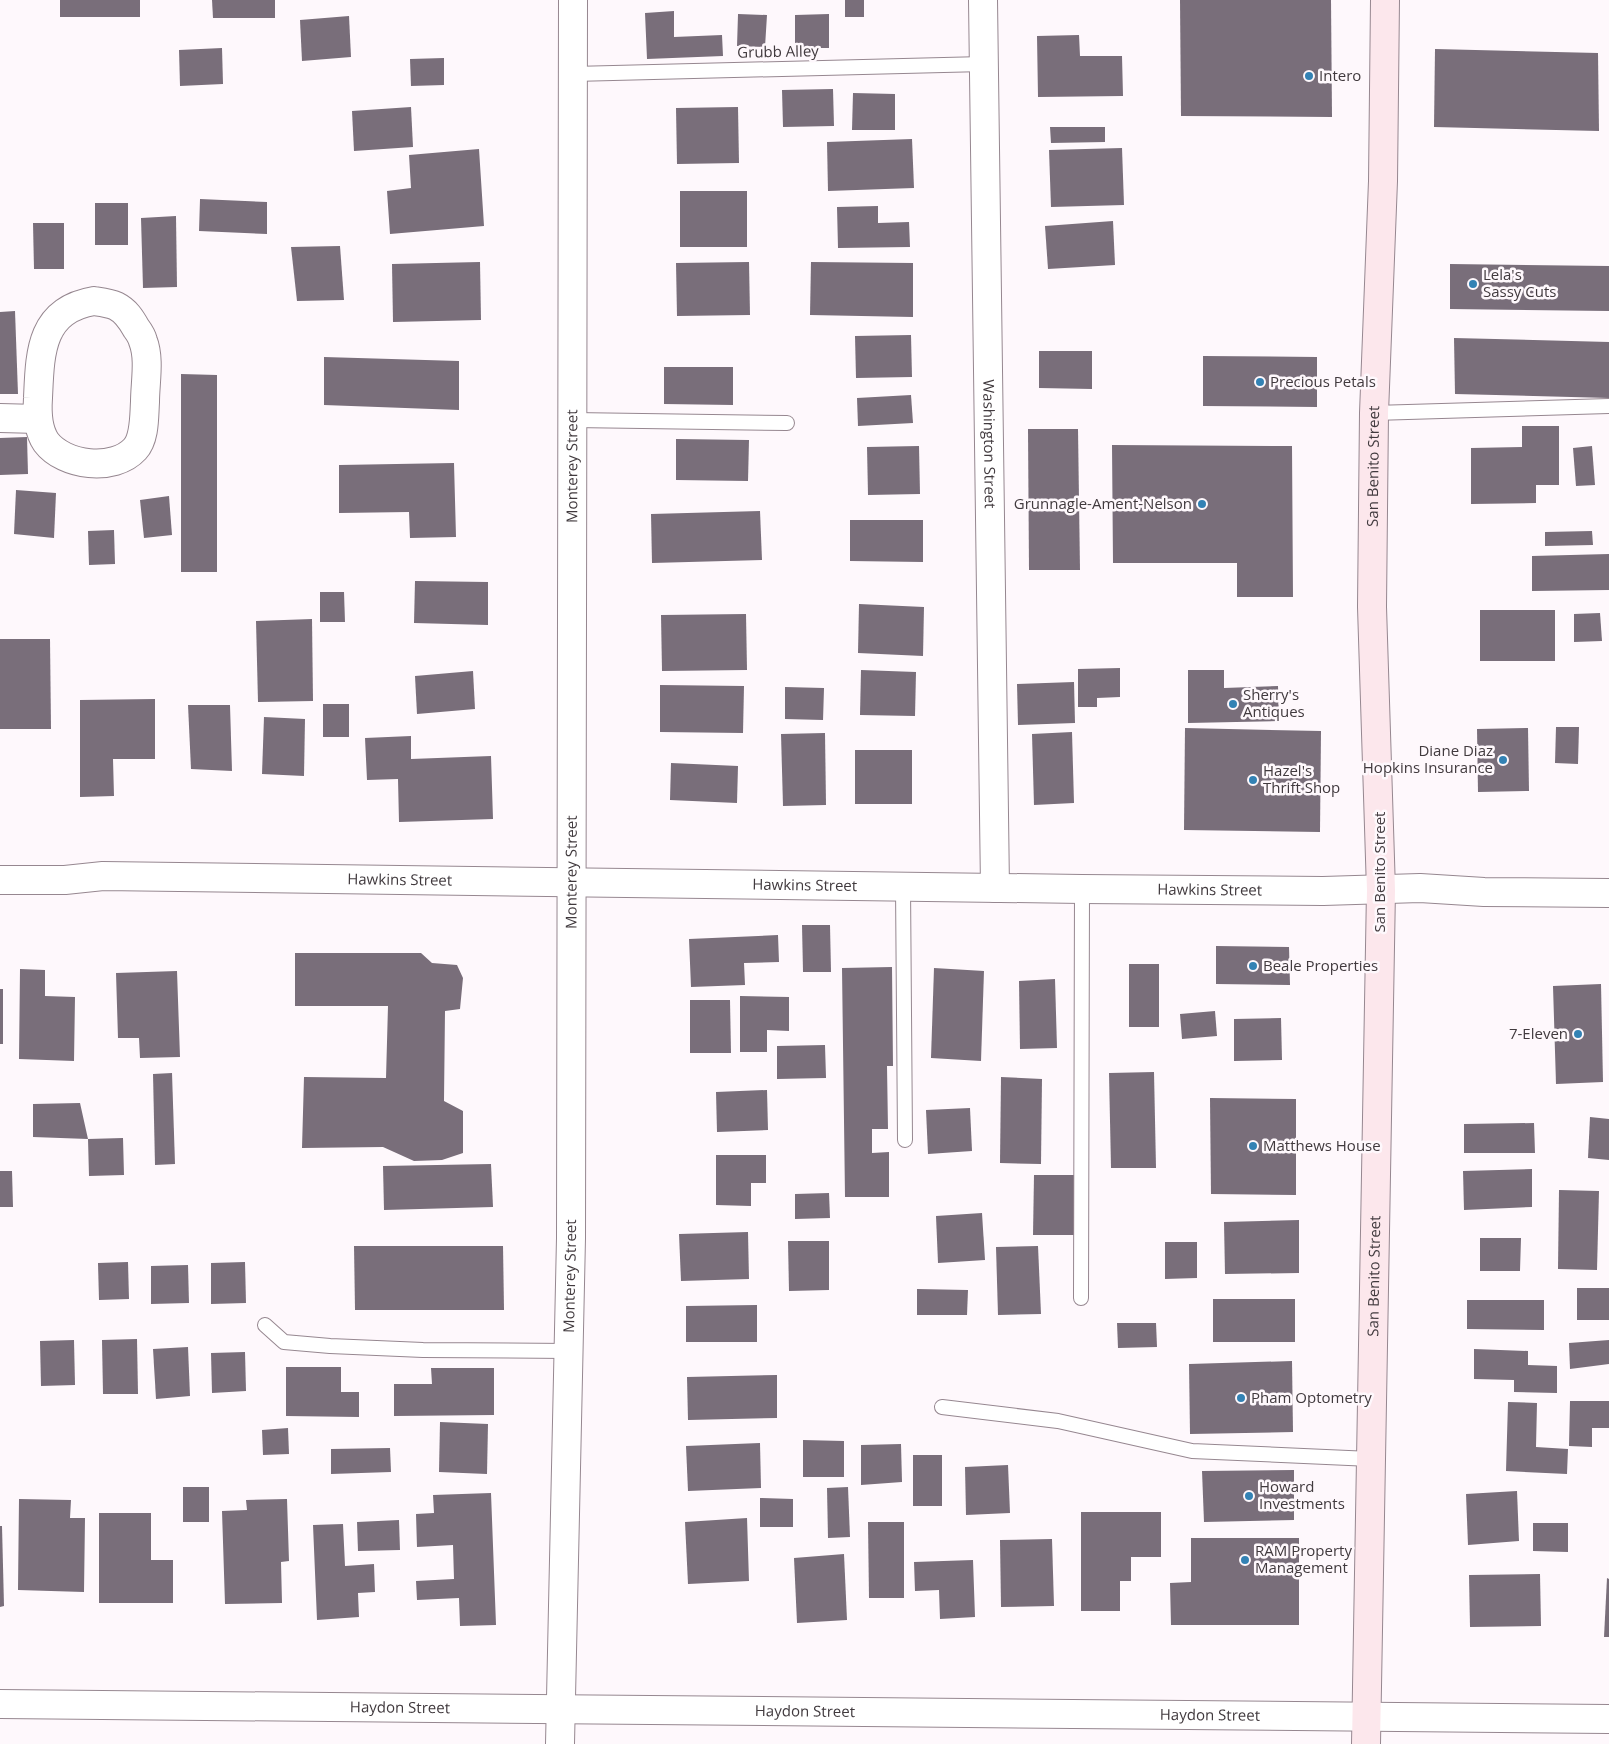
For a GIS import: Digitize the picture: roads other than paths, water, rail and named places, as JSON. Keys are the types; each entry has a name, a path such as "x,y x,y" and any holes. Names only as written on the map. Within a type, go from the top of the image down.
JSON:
{"main road":[{"name":"San Benito Street","path":"1366,1744 1381,890 1372,607 1374,413 1383,181 1385,0"}],"street":[{"name":"Monterey Street","path":"560,1744 571,1238 573,0"},
{"name":"Washington Street","path":"983,0 995,888"},
{"path":"94,301 114,305 124,311 132,319 144,342 146,358 144,420 141,436 136,448 129,455 120,459 94,464 79,462 63,457 46,441 38,418 43,346 48,331 57,318 69,308 94,301"},
{"path":"0,418 38,418"},
{"name":"Hawkins Street","path":"0,880 66,880 103,876 1082,890 1323,891 1420,888 1484,892 1609,893"},
{"name":"Haydon Street","path":"0,1704 1609,1720"}],"lane":[{"name":"Grubb Alley","path":"573,74 984,64"},
{"path":"1374,413 1609,406"},
{"path":"573,420 787,423"},
{"path":"903,886 905,1140"},
{"path":"1081,1298 1082,890"},
{"path":"264,1326 284,1342 320,1346 423,1350 569,1352"},
{"path":"942,1408 1058,1421 1192,1451 1372,1459"}],"place":[{"name":"Intero","path":"1309,76"},
{"name":"Lela's Sassy Cuts","path":"1473,284"},
{"name":"Precious Petals","path":"1260,382"},
{"name":"Grunnagle-Ament-Nelson","path":"1202,504"},
{"name":"Sherry's Antiques","path":"1233,704"},
{"name":"Diane Diaz Hopkins Insurance","path":"1503,760"},
{"name":"Hazel's Thrift Shop","path":"1253,780"},
{"name":"Beale Properties","path":"1253,966"},
{"name":"7-Eleven","path":"1578,1034"},
{"name":"Matthews House","path":"1253,1146"},
{"name":"Pham Optometry","path":"1241,1398"},
{"name":"Howard Investments","path":"1249,1496"},
{"name":"RAM Property Management","path":"1245,1560"}]}
